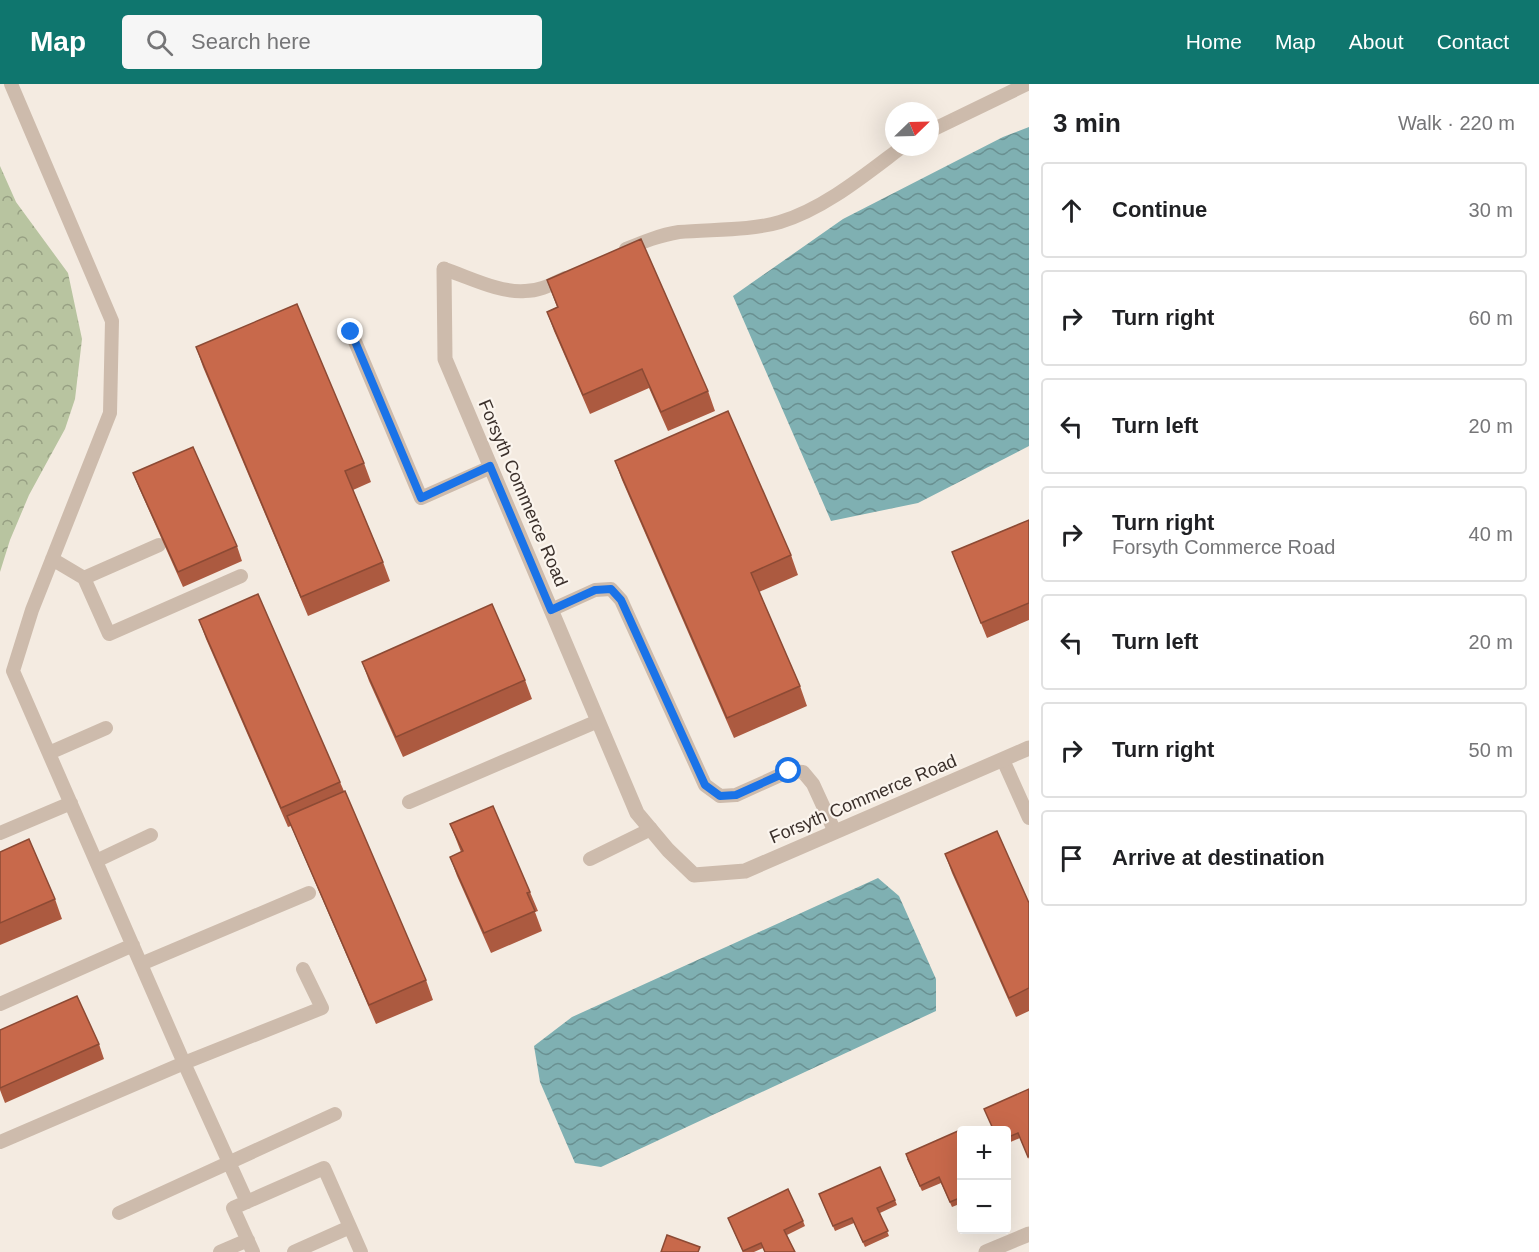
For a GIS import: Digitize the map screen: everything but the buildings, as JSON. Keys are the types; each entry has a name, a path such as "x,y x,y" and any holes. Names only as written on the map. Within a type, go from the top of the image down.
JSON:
{"street":[{"name":"Forsyth Commerce Road","path":"444,269 445,359 638,813 668,850 694,875 745,871 1029,748"},
{"path":"986,1252 1029,1234"}],"lane":[{"path":"11,84 112,321 110,414 32,610 13,671 247,1202"},
{"path":"939,127 1028,84"},
{"path":"616,252 657,236 778,223 799,215 851,184 890,156"},
{"path":"444,269 507,290 526,291 545,288 576,273"},
{"path":"351,332 421,498 490,466"},
{"path":"84,578 159,545"},
{"path":"52,559 84,578 109,634 241,576"},
{"path":"551,610 595,590 611,589 621,600 705,785 720,796 736,795 789,771 803,772 813,784 835,832"},
{"path":"410,802 598,721"},
{"path":"49,753 106,728"},
{"path":"1003,760 1029,818"},
{"path":"0,833 70,804"},
{"path":"590,859 651,829"},
{"path":"96,861 150,835"},
{"path":"141,964 309,893"},
{"path":"0,1004 133,945"},
{"path":"0,1142 184,1062 322,1008 303,969"},
{"path":"119,1213 335,1114"},
{"path":"220,1252 250,1246 233,1208 324,1168 361,1252"},
{"path":"294,1252 350,1227"}],"green space":[{"path":"0,166 16,202 68,273 82,339 75,399 65,429 29,495 10,540 0,572"}],"water":[{"path":"1029,127 1029,446 918,503 831,521 733,296 843,219 1003,137"},
{"path":"878,878 899,896 936,979 936,1011 601,1167 575,1163 540,1082 534,1046 572,1017"}],"route":[{"path":"351,332 421,498 490,466 551,610 595,590 611,589 621,600 705,785 720,796 736,795 789,771"}]}
